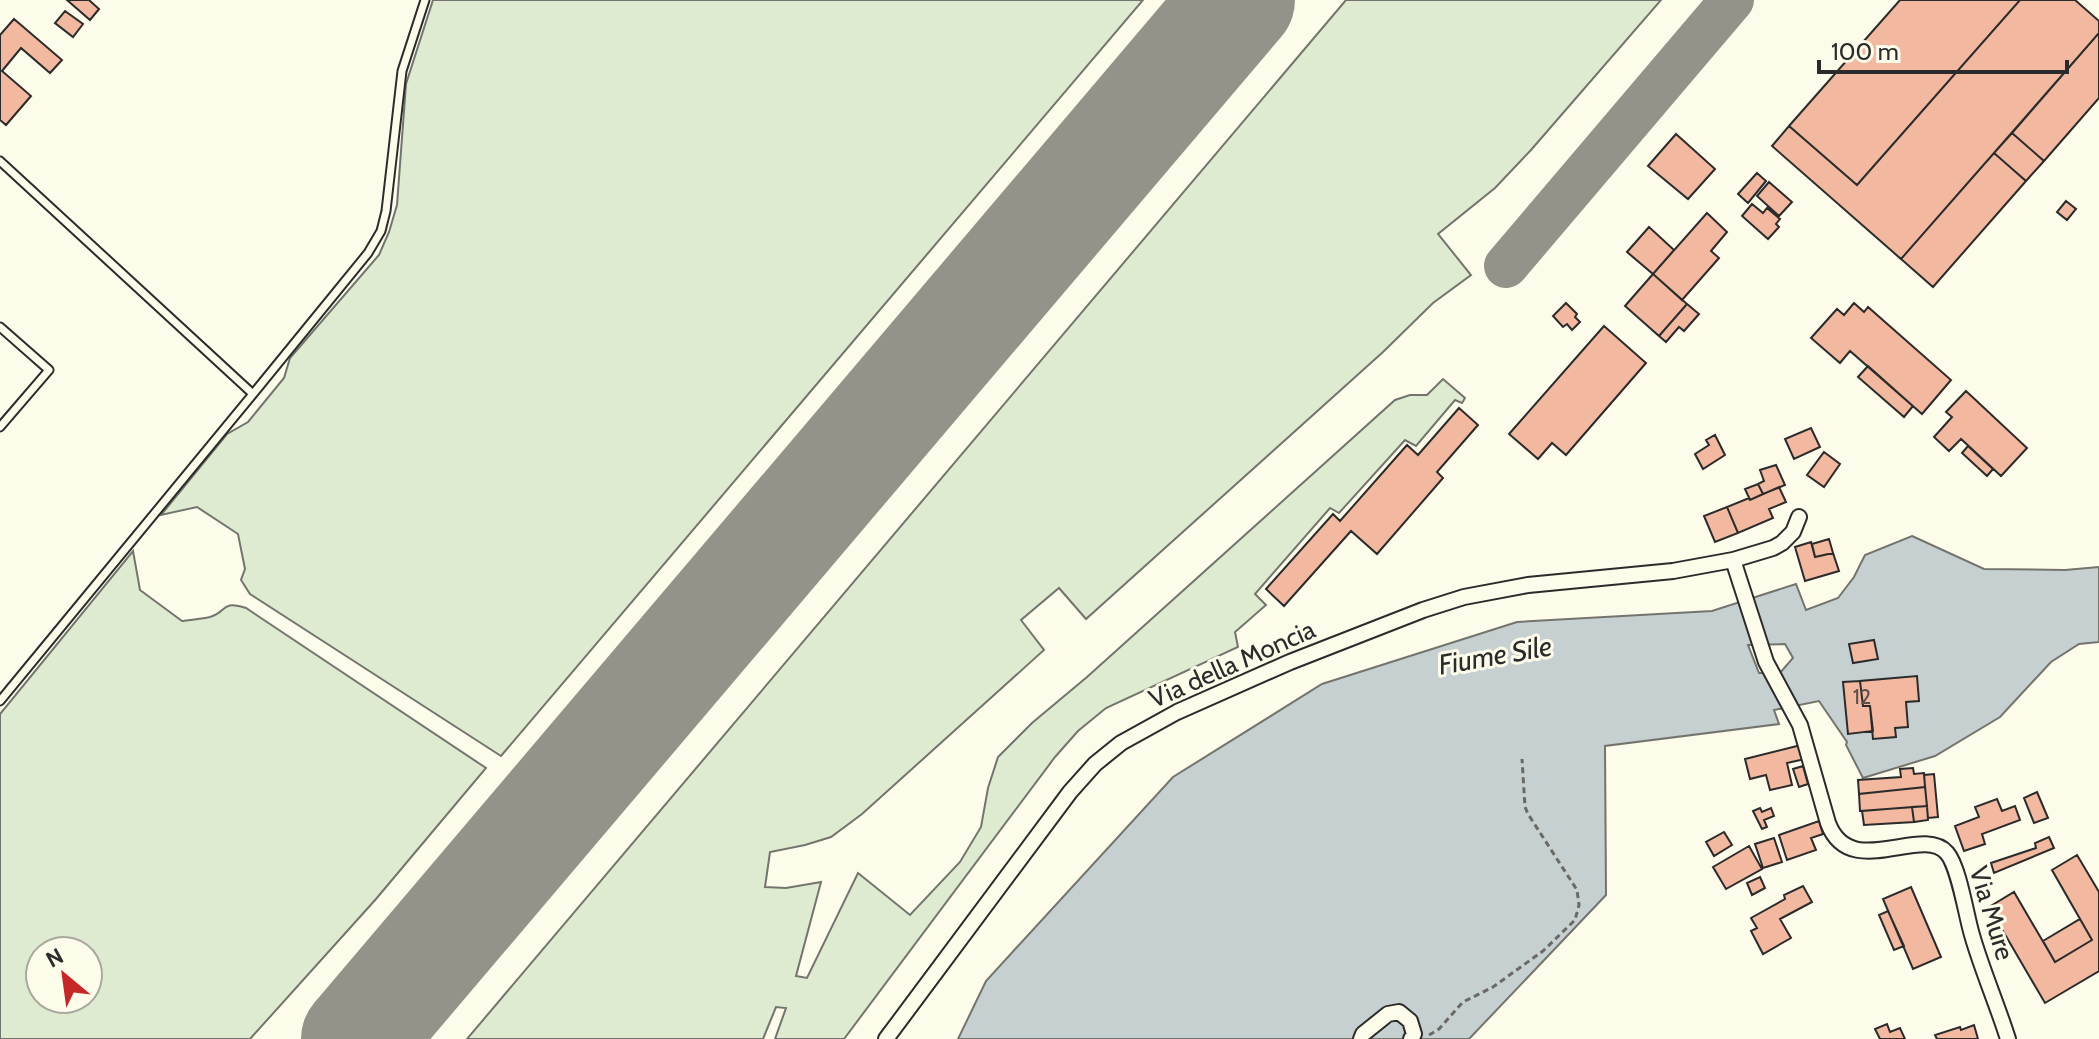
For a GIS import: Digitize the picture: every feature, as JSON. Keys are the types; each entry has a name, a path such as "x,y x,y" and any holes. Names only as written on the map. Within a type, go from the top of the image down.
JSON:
{"street":[{"name":"Via della Moncia","path":"886,1039 1070,792 1095,764 1121,743 1177,712 1290,662 1446,601 1528,585 1673,571 1733,560 1782,543 1793,532 1799,517"},
{"name":"Via Mure","path":"1733,560 1768,667 1795,716 1810,756 1828,823 1838,842 1861,850 1929,845 1948,853 1977,952 2008,1039"},
{"path":"1361,1039 1388,1014 1399,1012 1410,1021 1414,1034 1411,1039"}],"lane":[{"path":"0,701 368,253 381,231 390,187 402,71 425,0"},
{"path":"0,161 253,394"},
{"path":"0,327 49,370 0,427"}],"path":[{"path":"1423,1039 1439,1029 1463,1002 1493,987 1543,951 1575,920 1579,905 1577,890 1525,807 1522,759"}],"green space":[{"path":"433,0 1143,0 501,756 250,594 241,580 245,569 238,534 197,507 161,515 227,434 248,422 284,378 290,358 379,255 397,205 406,84"},
{"path":"1346,0 1661,0 1495,188 1438,234 1471,275 1433,303 1383,352 1086,619 1059,588 1021,620 1044,650 862,814 831,837 770,852 765,887 786,888 821,882 796,976 807,978 858,873 910,915 960,862 981,827 988,788 998,757 1032,723 1395,400 1410,395 1427,395 1443,379 1465,398 1462,403 1455,400 1416,446 1405,440 1339,513 1330,508 1255,594 1266,605 1235,632 1238,647 1106,708 1078,731 1055,757 844,1039 775,1039 786,1008 776,1007 763,1039 467,1039"},
{"path":"133,551 140,590 182,621 210,617 232,605 246,608 486,768 376,899 250,1039 0,1039 0,714"}],"water":[{"name":"Fiume Sile","path":"1912,536 1984,569 2065,570 2099,567 2099,642 2079,644 2051,662 2000,717 1935,756 1863,778 1847,742 1819,701 1774,710 1779,724 1605,746 1606,895 1469,1039 958,1039 986,981 1173,777 1322,684 1517,622 1712,611 1796,584 1806,610 1838,598 1865,555","holes":["1785,644 1793,658 1780,673 1759,673 1748,645"]}],"building":[{"path":"67,0 89,0 99,9 90,20"},
{"path":"1900,0 2020,0 1857,185 1789,126"},
{"path":"2020,0 2075,0 2099,21 2099,33 1901,259 1772,146 1789,126 1857,185"},
{"path":"65,11 83,24 73,37 55,23"},
{"path":"14,19 62,60 50,73 21,48 2,71 31,96 6,125 0,120 0,35"},
{"path":"2099,33 2099,98 2044,161 2012,133"},
{"path":"2012,133 2044,161 2026,181 1994,153"},
{"path":"1676,134 1715,169 1688,199 1648,166"},
{"path":"1994,153 2026,181 1933,287 1901,259"},
{"path":"1757,173 1766,181 1748,203 1738,194"},
{"path":"1769,182 1792,202 1779,216 1757,196"},
{"path":"2066,201 2076,209 2067,220 2057,212"},
{"path":"1752,204 1763,213 1767,208 1780,219 1776,224 1779,227 1768,239 1742,216"},
{"path":"1707,213 1727,232 1711,251 1719,258 1682,300 1653,274"},
{"path":"1649,227 1674,250 1653,274 1627,252"},
{"path":"1653,274 1687,304 1659,336 1625,306"},
{"path":"1566,303 1580,322 1572,330 1567,324 1563,327 1553,316"},
{"path":"1854,303 1864,312 1868,307 1951,380 1922,414 1850,351 1840,363 1811,338 1837,309 1844,315"},
{"path":"1687,304 1699,314 1684,331 1679,327 1666,342 1659,336"},
{"path":"1604,326 1646,363 1566,455 1552,443 1538,459 1509,434"},
{"path":"1868,366 1913,406 1904,417 1858,377"},
{"path":"1966,391 2027,448 2001,476 1961,439 1949,451 1934,437 1952,417 1946,412"},
{"path":"1459,408 1478,425 1437,472 1443,478 1377,554 1351,531 1284,606 1266,589 1333,514 1340,521 1407,445 1418,455"},
{"path":"1811,428 1820,447 1794,459 1785,439"},
{"path":"1715,435 1725,455 1703,469 1695,454 1709,445 1706,440"},
{"path":"1968,446 1993,469 1987,476 1962,453"},
{"path":"1824,452 1840,464 1824,487 1807,475"},
{"path":"1776,465 1785,485 1763,494 1758,484 1764,481 1760,470"},
{"path":"1758,484 1763,494 1750,500 1745,489"},
{"path":"1779,487 1786,502 1769,509 1773,518 1738,533 1727,507"},
{"path":"1727,507 1738,533 1715,542 1704,516"},
{"path":"1829,539 1833,553 1815,557 1812,544"},
{"path":"1811,542 1815,557 1833,553 1839,571 1805,581 1795,547"},
{"path":"1874,640 1878,659 1853,663 1849,644"},
{"path":"1917,676 1919,701 1906,702 1908,727 1895,728 1896,737 1873,739 1870,706 1863,706 1860,681"},
{"path":"1860,681 1863,706 1870,706 1873,731 1848,734 1843,682"},
{"path":"1801,745 1805,759 1787,763 1792,785 1770,790 1766,775 1750,779 1745,759"},
{"path":"1803,766 1808,784 1799,787 1793,769"},
{"path":"1913,768 1914,774 1924,773 1925,787 1859,794 1858,780 1901,777 1900,769"},
{"path":"1934,774 1938,817 1928,818 1924,775"},
{"path":"1925,787 1927,806 1860,811 1859,794"},
{"path":"2037,792 2048,818 2034,823 2024,798"},
{"path":"1997,799 2002,811 2015,806 2020,820 1982,834 1985,844 1964,851 1955,826 1979,817 1975,807"},
{"path":"1927,806 1928,820 1914,822 1912,807"},
{"path":"1912,807 1914,822 1864,825 1862,811"},
{"path":"1760,808 1762,812 1771,808 1774,816 1764,820 1767,827 1762,829 1753,811"},
{"path":"1819,821 1823,834 1811,838 1816,850 1787,860 1779,835"},
{"path":"1724,832 1732,845 1714,856 1706,842"},
{"path":"2049,837 2054,848 1994,873 1991,863 2036,848 2035,843"},
{"path":"1774,838 1782,862 1763,868 1755,844"},
{"path":"1749,846 1762,869 1726,889 1713,867"},
{"path":"2077,855 2099,892 2099,971 2045,1003 1989,907 2014,892 2055,962 2092,940 2052,870"},
{"path":"1760,877 1765,888 1752,895 1747,883"},
{"path":"1803,886 1812,902 1780,919 1791,938 1763,954 1751,931 1757,928 1751,918"},
{"path":"1911,887 1941,957 1913,969 1883,899"},
{"path":"1888,911 1904,946 1894,950 1879,915"},
{"path":"2080,919 2092,940 2055,962 2043,941"},
{"path":"1887,1024 1890,1032 1900,1028 1905,1039 1880,1039 1875,1029"},
{"path":"1974,1025 1978,1039 1937,1039 1935,1035 1960,1027 1961,1030"}],"taxiway":[{"path":"1506,266 1732,0"}],"runway":[{"path":"357,1039 1239,0"}]}
